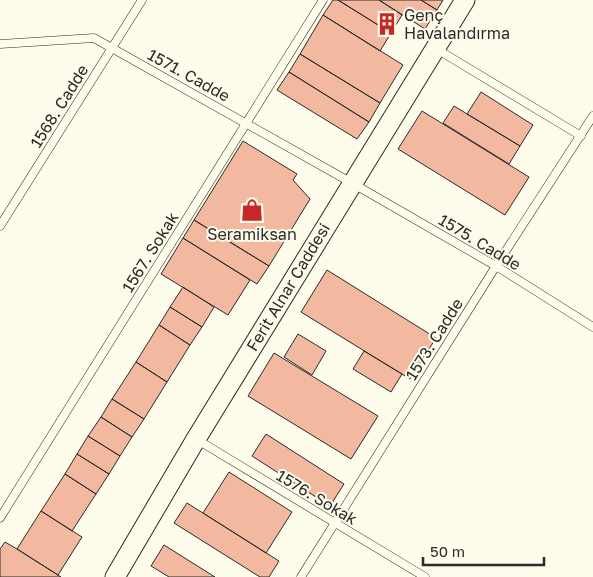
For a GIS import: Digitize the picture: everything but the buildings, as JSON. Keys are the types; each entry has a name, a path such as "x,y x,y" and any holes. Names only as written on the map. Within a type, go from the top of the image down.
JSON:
{"street":[{"name":"Ferit Alnar Caddesi","path":"115,577 196,439 465,0"}],"lane":[{"name":"1568. Cadde","path":"0,226 142,0"},
{"name":"1567. Sokak","path":"0,518 323,0"},
{"name":"1571. Cadde","path":"0,44 94,38 352,183"},
{"path":"436,48 581,136"},
{"name":"1573. Cadde","path":"301,577 496,266 593,116"},
{"name":"1575. Cadde","path":"352,183 496,266 593,327"},
{"name":"1576. Sokak","path":"196,439 425,577"}],"place":[{"name":"Genç Havalandırma","path":"387,24"},
{"name":"Seramiksan","path":"252,210"}]}
